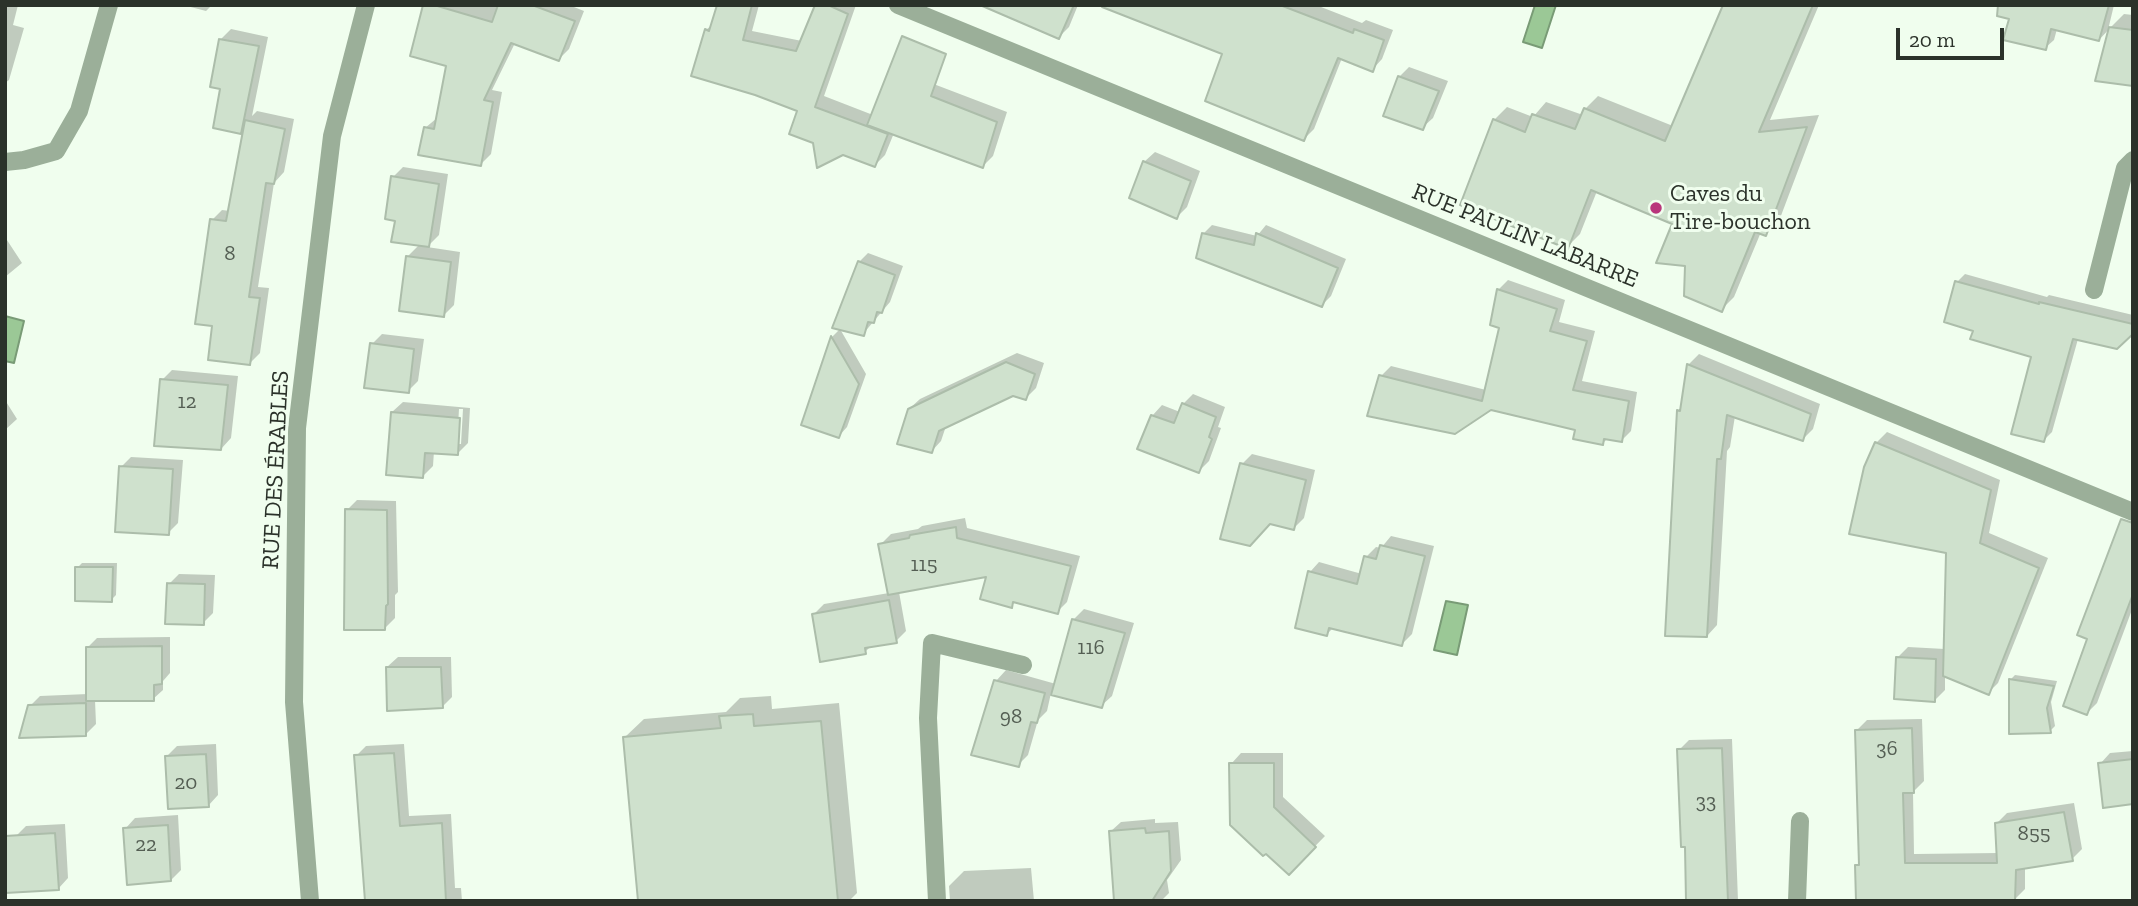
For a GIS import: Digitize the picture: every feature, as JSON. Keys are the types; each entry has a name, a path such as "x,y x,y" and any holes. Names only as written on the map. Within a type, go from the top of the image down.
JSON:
{"street":[{"path":"5,162 24,160 55,151 79,111 109,5"},
{"name":"RUE DES ÉRABLES","path":"310,901 294,702 297,428 332,136 366,5"},
{"name":"RUE PAULIN LABARRE","path":"898,5 2133,512"},
{"path":"2094,290 2126,168 2133,160"},
{"path":"937,901 928,718 932,643 1023,665"},
{"path":"1797,901 1800,821"}],"shaded area":[{"path":"1535,5 1556,5 1542,48 1523,42"},
{"path":"5,316 24,321 14,363 5,361"},
{"path":"1446,601 1468,605 1457,655 1434,650"}],"building":[{"path":"423,5 434,5 492,22 498,5 532,5 575,21 559,61 511,43 484,100 493,102 481,166 418,155 424,127 434,129 446,66 410,56"},
{"path":"717,5 752,5 743,40 796,51 815,5 828,5 848,14 815,107 888,134 875,167 843,155 817,168 813,143 789,134 797,111 691,76 705,29 709,31"},
{"path":"980,5 1074,5 1059,39"},
{"path":"1102,5 1280,5 1353,33 1354,29 1384,40 1373,72 1338,58 1304,141 1205,101 1222,54"},
{"path":"1723,5 1813,5 1759,132 1807,127 1766,236 1755,232 1722,312 1684,296 1685,266 1656,263 1672,224 1591,190 1568,249 1460,205 1493,119 1525,132 1532,114 1575,129 1584,108 1665,141"},
{"path":"1998,5 2109,5 2099,41 2051,29 2046,50 2003,40 2009,19 1997,16"},
{"path":"2109,27 2133,30 2133,86 2095,81"},
{"path":"902,36 946,54 931,96 997,122 983,168 867,125"},
{"path":"219,39 259,46 241,134 213,128 220,89 210,87"},
{"path":"1398,76 1439,91 1423,130 1383,116"},
{"path":"245,120 285,129 274,184 266,183 249,297 260,298 250,365 208,360 212,326 195,324 210,219 226,221"},
{"path":"1143,161 1191,181 1177,219 1129,198"},
{"path":"391,176 439,184 429,247 391,242 395,221 385,219"},
{"path":"1202,233 1254,245 1256,233 1338,268 1322,307 1196,258"},
{"path":"406,256 451,262 444,317 399,311"},
{"path":"858,261 895,275 882,313 877,312 874,323 868,322 864,336 832,328"},
{"path":"1955,281 2039,304 2133,324 2133,334 2117,349 2073,339 2044,442 2011,434 2031,357 1970,339 1973,331 1944,322"},
{"path":"1497,289 1557,309 1550,331 1587,341 1573,390 1629,401 1622,442 1604,439 1603,445 1573,439 1575,430 1491,410 1455,434 1367,416 1379,375 1482,401 1499,328 1490,325"},
{"path":"831,336 859,384 839,438 801,425"},
{"path":"370,343 414,349 409,393 364,388"},
{"path":"1006,362 1035,374 1026,400 1013,396 939,431 932,453 897,444 908,409"},
{"path":"1687,364 1811,414 1803,441 1727,415 1721,459 1717,459 1707,637 1665,636 1677,410 1680,411"},
{"path":"160,379 228,385 221,450 154,446"},
{"path":"1182,403 1216,417 1209,437 1212,439 1199,473 1137,449 1151,415 1174,423"},
{"path":"391,412 460,418 458,455 425,453 423,478 386,475"},
{"path":"1875,442 1991,490 1980,543 2039,568 1989,695 1943,676 1946,553 1849,534 1864,467"},
{"path":"1240,463 1306,480 1294,530 1270,524 1250,546 1220,539"},
{"path":"119,466 173,469 169,535 115,532"},
{"path":"345,509 387,510 388,604 385,630 344,630"},
{"path":"2121,519 2133,523 2133,594 2087,715 2063,706 2087,639 2077,635"},
{"path":"956,527 957,538 1071,566 1058,614 1013,602 1012,608 980,599 986,577 888,595 878,544"},
{"path":"1380,545 1425,556 1402,646 1329,628 1327,636 1295,628 1308,571 1357,584 1364,556 1376,559"},
{"path":"75,567 113,567 112,602 75,601"},
{"path":"167,583 205,584 204,625 165,624"},
{"path":"889,600 897,643 865,648 866,654 820,662 812,614"},
{"path":"1072,619 1125,633 1102,708 1051,695"},
{"path":"162,646 162,684 154,685 154,701 86,701 86,647"},
{"path":"1896,657 1936,659 1935,702 1894,699"},
{"path":"386,667 441,667 443,708 387,711"},
{"path":"2009,679 2054,686 2047,708 2051,733 2009,734"},
{"path":"994,680 1045,693 1037,723 1031,722 1019,767 971,755"},
{"path":"86,703 86,736 19,738 28,705"},
{"path":"753,714 754,726 821,721 838,901 638,901 623,737 721,728 719,716"},
{"path":"1912,728 1914,793 1903,793 1905,863 1997,863 1995,823 2064,812 2073,861 2016,870 2015,901 1856,901 1855,865 1859,865 1855,730"},
{"path":"1722,748 1728,901 1686,901 1685,847 1681,847 1677,749"},
{"path":"394,753 400,826 442,823 446,901 365,901 354,755"},
{"path":"206,754 209,807 168,809 165,756"},
{"path":"2133,759 2133,804 2103,808 2098,763"},
{"path":"1229,763 1274,763 1274,807 1316,847 1289,875 1266,854 1263,856 1230,825"},
{"path":"168,825 171,881 127,885 123,828"},
{"path":"1145,828 1146,833 1169,831 1171,871 1152,901 1114,901 1109,831"},
{"path":"55,833 59,890 5,893 5,836"}],"place":[{"name":"Caves du Tire-bouchon","path":"1656,208"}]}
